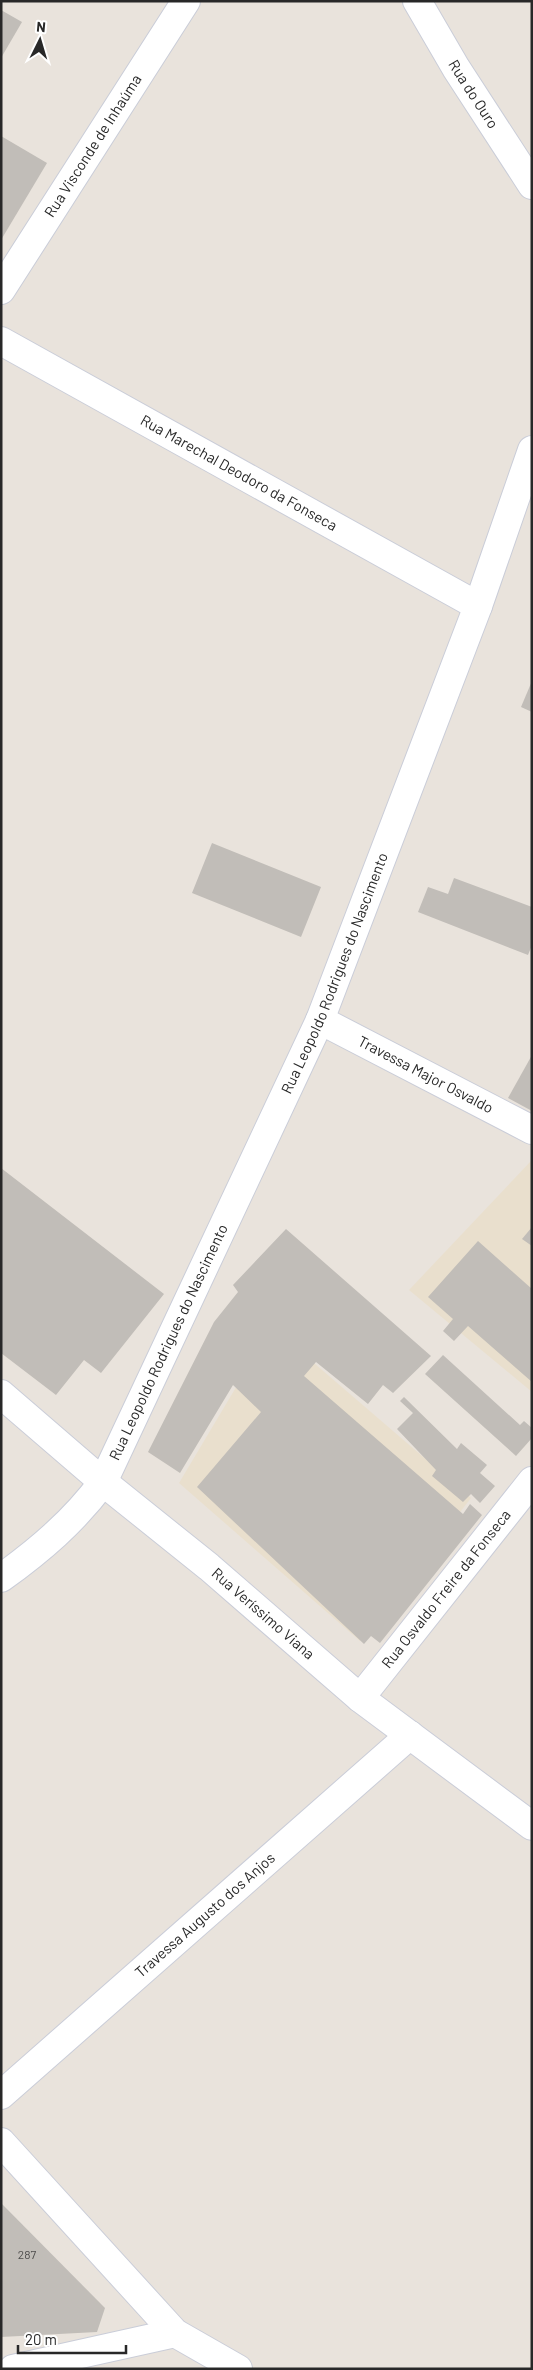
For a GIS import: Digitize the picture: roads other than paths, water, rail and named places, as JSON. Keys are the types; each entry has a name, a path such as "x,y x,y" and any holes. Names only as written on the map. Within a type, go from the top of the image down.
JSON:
{"street":[{"name":"Rua Visconde de Inhaúma","path":"1,290 186,1"},
{"name":"Rua do Ouro","path":"417,1 456,68 532,185"},
{"name":"Rua Marechal Deodoro da Fonseca","path":"1,341 478,606"},
{"name":"Rua Leopoldo Rodrigues do Nascimento","path":"1,1578 31,1556 66,1526 85,1507 103,1482 320,1020 478,606 532,450"},
{"name":"Travessa Major Osvaldo","path":"320,1020 532,1130"},
{"name":"Rua Veríssimo Viana","path":"1,1394 103,1482 208,1567 360,1698 532,1826"},
{"name":"Rua Osvaldo Freire da Fonseca","path":"360,1698 532,1481"},
{"name":"Travessa Augusto dos Anjos","path":"1,2096 410,1735"},
{"path":"1,2142 175,2333 238,2369"},
{"path":"14,2369 175,2333"}]}
